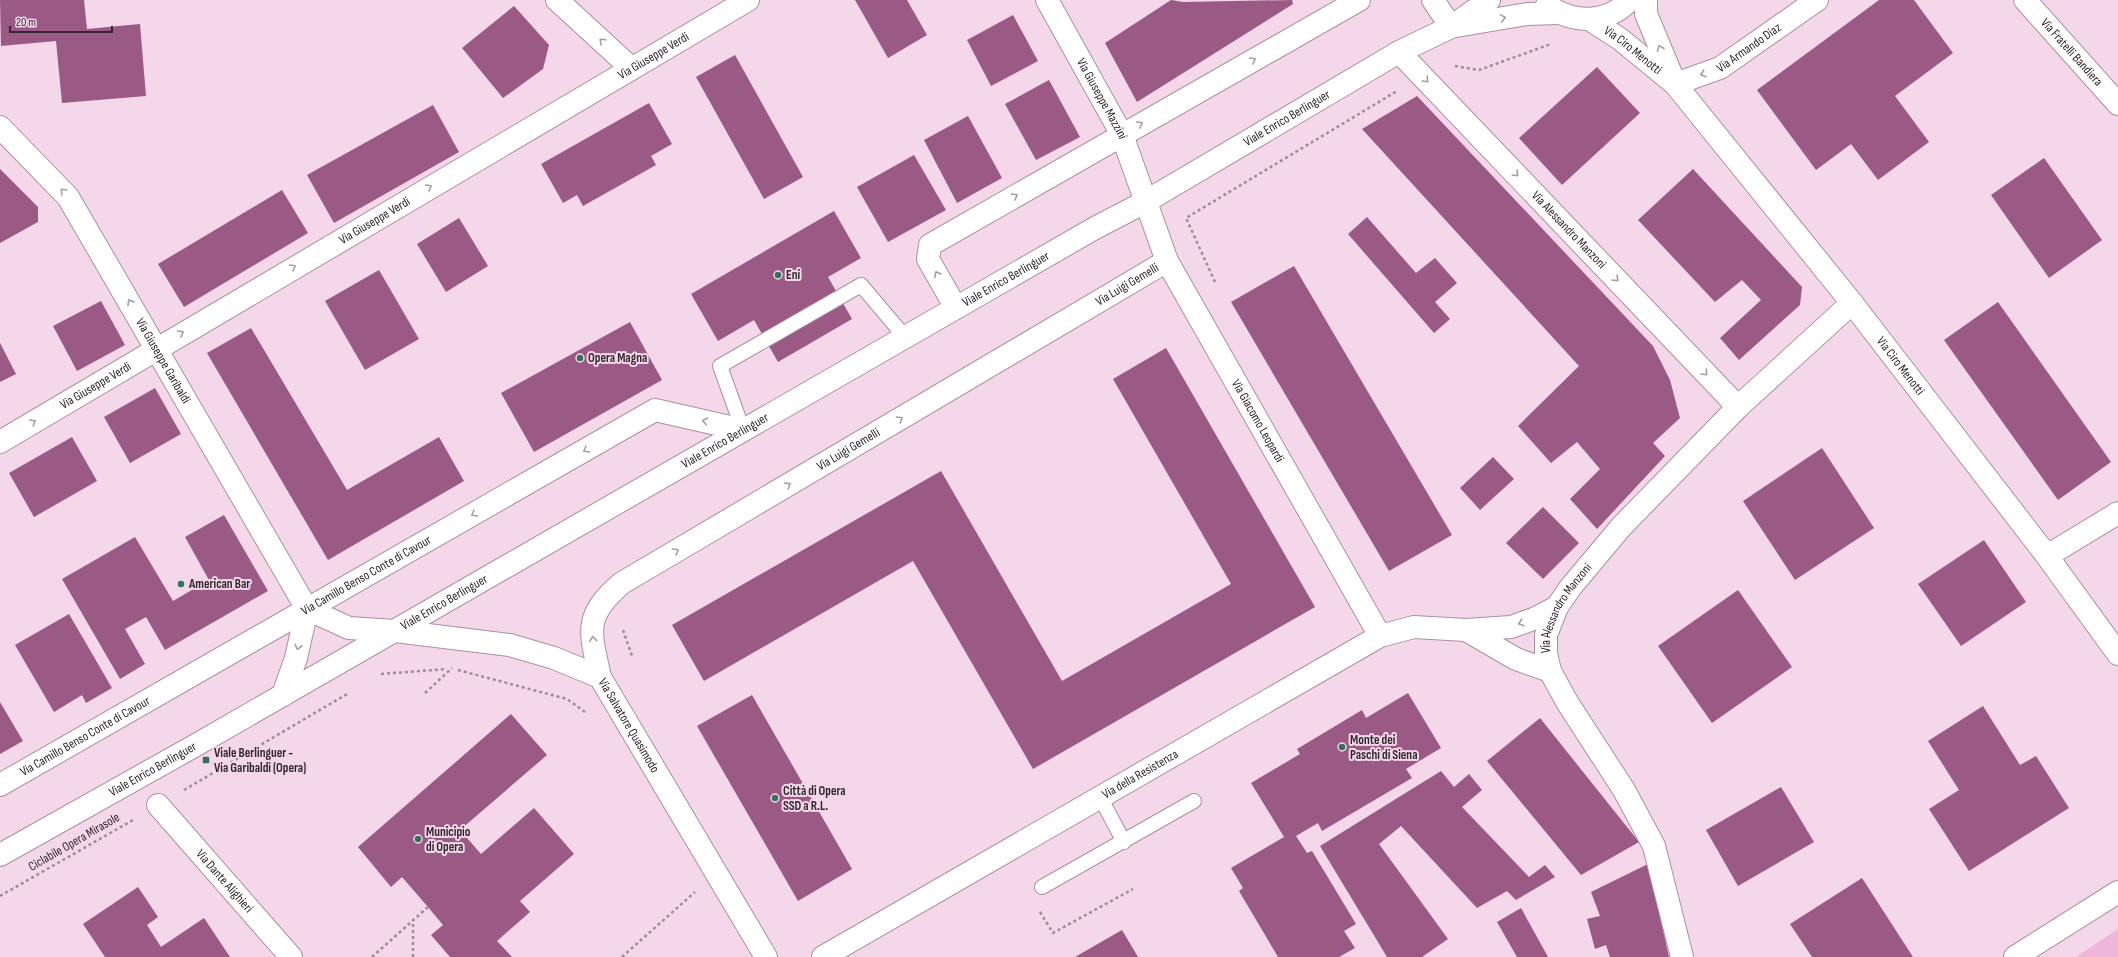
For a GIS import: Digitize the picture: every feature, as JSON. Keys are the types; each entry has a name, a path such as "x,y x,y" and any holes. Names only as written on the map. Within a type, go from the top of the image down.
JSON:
{"street":[{"path":"558,0 631,68"},
{"name":"Via Giuseppe Verdi","path":"0,442 748,0"},
{"name":"Via Giuseppe Mazzini","path":"1047,0 1122,135 1145,202"},
{"path":"956,308 928,259 930,245 1359,0"},
{"path":"1433,0 1451,27"},
{"name":"Viale Enrico Berlinguer","path":"0,855 395,631 1095,228 1145,202 1400,52 1451,27 1489,0"},
{"path":"1549,7 1573,18 1589,20 1608,16 1624,7 1630,0"},
{"name":"Via Ciro Menotti","path":"1646,0 1646,14 1675,84"},
{"name":"Via Armando Diaz","path":"1675,84 1720,68 1817,0"},
{"name":"Via Fratelli Bandiera","path":"2025,0 2118,104"},
{"name":"Viale Enrico Berlinguer","path":"1451,27 1527,14 1549,7"},
{"name":"Via Ciro Menotti","path":"1589,20 1620,39 1675,84 1852,303 2047,556 2118,654"},
{"name":"Via Alessandro Manzoni","path":"1400,52 1738,407"},
{"name":"Via Giuseppe Garibaldi","path":"0,127 68,197 157,348 307,609"},
{"name":"Via Giacomo Leopardi","path":"1145,202 1167,261 1380,636"},
{"name":"Via Luigi Gemelli","path":"600,677 592,639 592,622 597,609 607,596 622,583 1167,261"},
{"name":"Via Alessandro Manzoni","path":"1682,957 1654,846 1624,790 1567,702 1550,671 1546,653 1546,635 1557,607 1570,588 1621,527 1738,407 1852,303"},
{"name":"Via Camillo Benso Conte di Cavour","path":"0,785 655,410 743,430"},
{"path":"2047,556 2118,513"},
{"name":"Via della Resistenza","path":"823,957 1380,636 1414,627 1466,630 1511,626 1536,618 1557,607"},
{"path":"283,695 296,658 307,609 349,628 395,631"},
{"name":"Via della Resistenza","path":"1466,630 1516,659 1550,671"},
{"name":"Via Salvatore Quasimodo","path":"395,631 510,645 554,658 600,677 766,957"},
{"name":"Via Dante Alighieri","path":"158,805 291,957"},
{"path":"2015,957 2114,902"}],"lane":[{"path":"743,430 720,366 765,340 861,285 905,337"},
{"path":"1100,797 1124,842"},
{"path":"1042,887 1124,842 1194,801"}],"path":[{"path":"1217,286 1186,218 1441,65 1478,70 1553,43"},
{"path":"376,677 382,673 452,668 567,699"},
{"path":"425,693 452,668"},
{"name":"Ciclabile Opera Mirasole","path":"0,896 350,692"},
{"path":"622,957 699,889 719,876"},
{"path":"1038,908 1053,934 1133,889"},
{"path":"372,957 428,907"},
{"path":"413,920 413,957"}],"shaded area":[{"path":"2118,929 2118,957 2076,957"}],"building":[{"path":"0,0 84,0 87,29 140,24 146,96 62,103 56,41 1,46"},
{"path":"855,0 907,0 927,35 888,58"},
{"path":"1171,0 1183,2 1292,0 1293,4 1137,102 1105,43"},
{"path":"1879,0 1914,0 1953,53 1895,96 1929,142 1878,180 1851,144 1816,170 1757,90"},
{"path":"514,6 549,45 543,69 503,98 462,48"},
{"path":"1013,15 1038,61 991,86 967,40"},
{"path":"735,55 803,177 764,199 696,77"},
{"path":"1597,67 1640,113 1562,185 1519,138"},
{"path":"1049,80 1080,137 1036,160 1005,104"},
{"path":"1417,96 1653,346 1670,380 1680,418 1653,443 1665,456 1597,529 1570,499 1600,469 1577,442 1551,463 1518,426 1579,366 1362,129"},
{"path":"649,103 672,144 651,156 656,165 583,206 577,195 563,203 541,164"},
{"path":"433,105 459,152 334,223 307,175"},
{"path":"968,116 1002,178 957,203 924,140"},
{"path":"914,155 946,210 888,242 857,187"},
{"path":"2044,158 2102,240 2049,278 1991,195"},
{"path":"0,169 38,207 38,222 0,243"},
{"path":"1693,169 1802,287 1800,305 1739,360 1720,338 1761,300 1742,280 1715,302 1638,220"},
{"path":"282,190 308,233 184,307 158,264"},
{"path":"834,211 861,258 828,277 852,319 778,362 754,320 718,341 691,294"},
{"path":"1367,217 1416,273 1435,258 1457,283 1435,302 1450,319 1434,333 1348,234"},
{"path":"459,218 488,266 446,292 417,244"},
{"path":"1294,266 1452,535 1389,571 1231,302"},
{"path":"379,270 419,339 365,370 325,301"},
{"path":"101,301 125,345 77,371 53,326"},
{"path":"1998,302 2111,462 2058,500 1944,340"},
{"path":"630,322 662,380 534,452 501,393"},
{"path":"251,328 347,490 439,437 464,481 328,560 207,353"},
{"path":"0,343 16,374 0,382"},
{"path":"1166,348 1315,607 1033,769 913,561 704,681 672,625 941,471 1062,681 1231,584 1113,379"},
{"path":"155,388 181,434 130,463 104,417"},
{"path":"72,437 97,481 34,517 9,473"},
{"path":"1822,448 1874,528 1795,580 1743,501"},
{"path":"1493,457 1514,479 1480,510 1460,488"},
{"path":"1543,507 1579,543 1543,579 1506,543"},
{"path":"224,515 268,591 165,650 146,617 125,629 145,664 120,679 62,579 135,537 173,601 209,580 185,537"},
{"path":"1984,540 2026,602 1961,646 1918,584"},
{"path":"1738,590 1792,667 1712,723 1658,646"},
{"path":"69,614 112,688 86,703 82,695 54,712 15,645"},
{"path":"1408,693 1441,748 1406,769 1412,778 1322,831 1318,823 1296,836 1307,853 1312,851 1356,924 1344,931 1355,948 1339,957 1278,957 1239,891 1243,888 1231,868 1284,837 1251,783 1300,754 1297,749 1362,710 1366,718"},
{"name":"Città di Opera SSD a R.L.","path":"752,695 852,869 798,901 697,726"},
{"path":"0,702 23,741 0,754"},
{"path":"1983,706 2020,765 2036,756 2069,808 1969,871 1929,809 1959,790 1928,741"},
{"name":"Municipio di Opera","path":"511,714 547,755 460,830 481,854 534,808 574,854 520,901 530,912 497,941 512,957 450,957 431,935 443,925 428,907 402,877 391,887 358,847"},
{"path":"1540,718 1639,842 1581,875 1487,761"},
{"path":"1441,771 1454,787 1469,774 1482,790 1462,807 1529,877 1545,865 1555,877 1516,900 1507,891 1477,908 1401,826 1379,844 1448,939 1422,957 1387,957 1320,846"},
{"path":"1781,787 1814,842 1738,886 1706,830"},
{"path":"1648,864 1669,957 1610,957 1606,945 1595,949 1587,919 1600,916 1591,892"},
{"path":"1862,878 1913,957 1812,957 1790,924"},
{"path":"138,887 158,917 147,925 161,947 204,918 230,957 105,957 83,924"},
{"path":"1521,908 1548,957 1517,957 1497,922"},
{"path":"1122,930 1138,957 1075,957"}],"place":[{"name":"Eni","path":"778,275"},
{"name":"Opera Magna","path":"580,358"},
{"name":"American Bar","path":"181,584"},
{"name":"Monte dei Paschi di Siena","path":"1342,747"},
{"name":"Viale Berlinguer - Via Garibaldi (Opera)","path":"206,760"},
{"name":"Città di Opera SSD a R.L.","path":"775,798"},
{"name":"Municipio di Opera","path":"418,839"}]}
